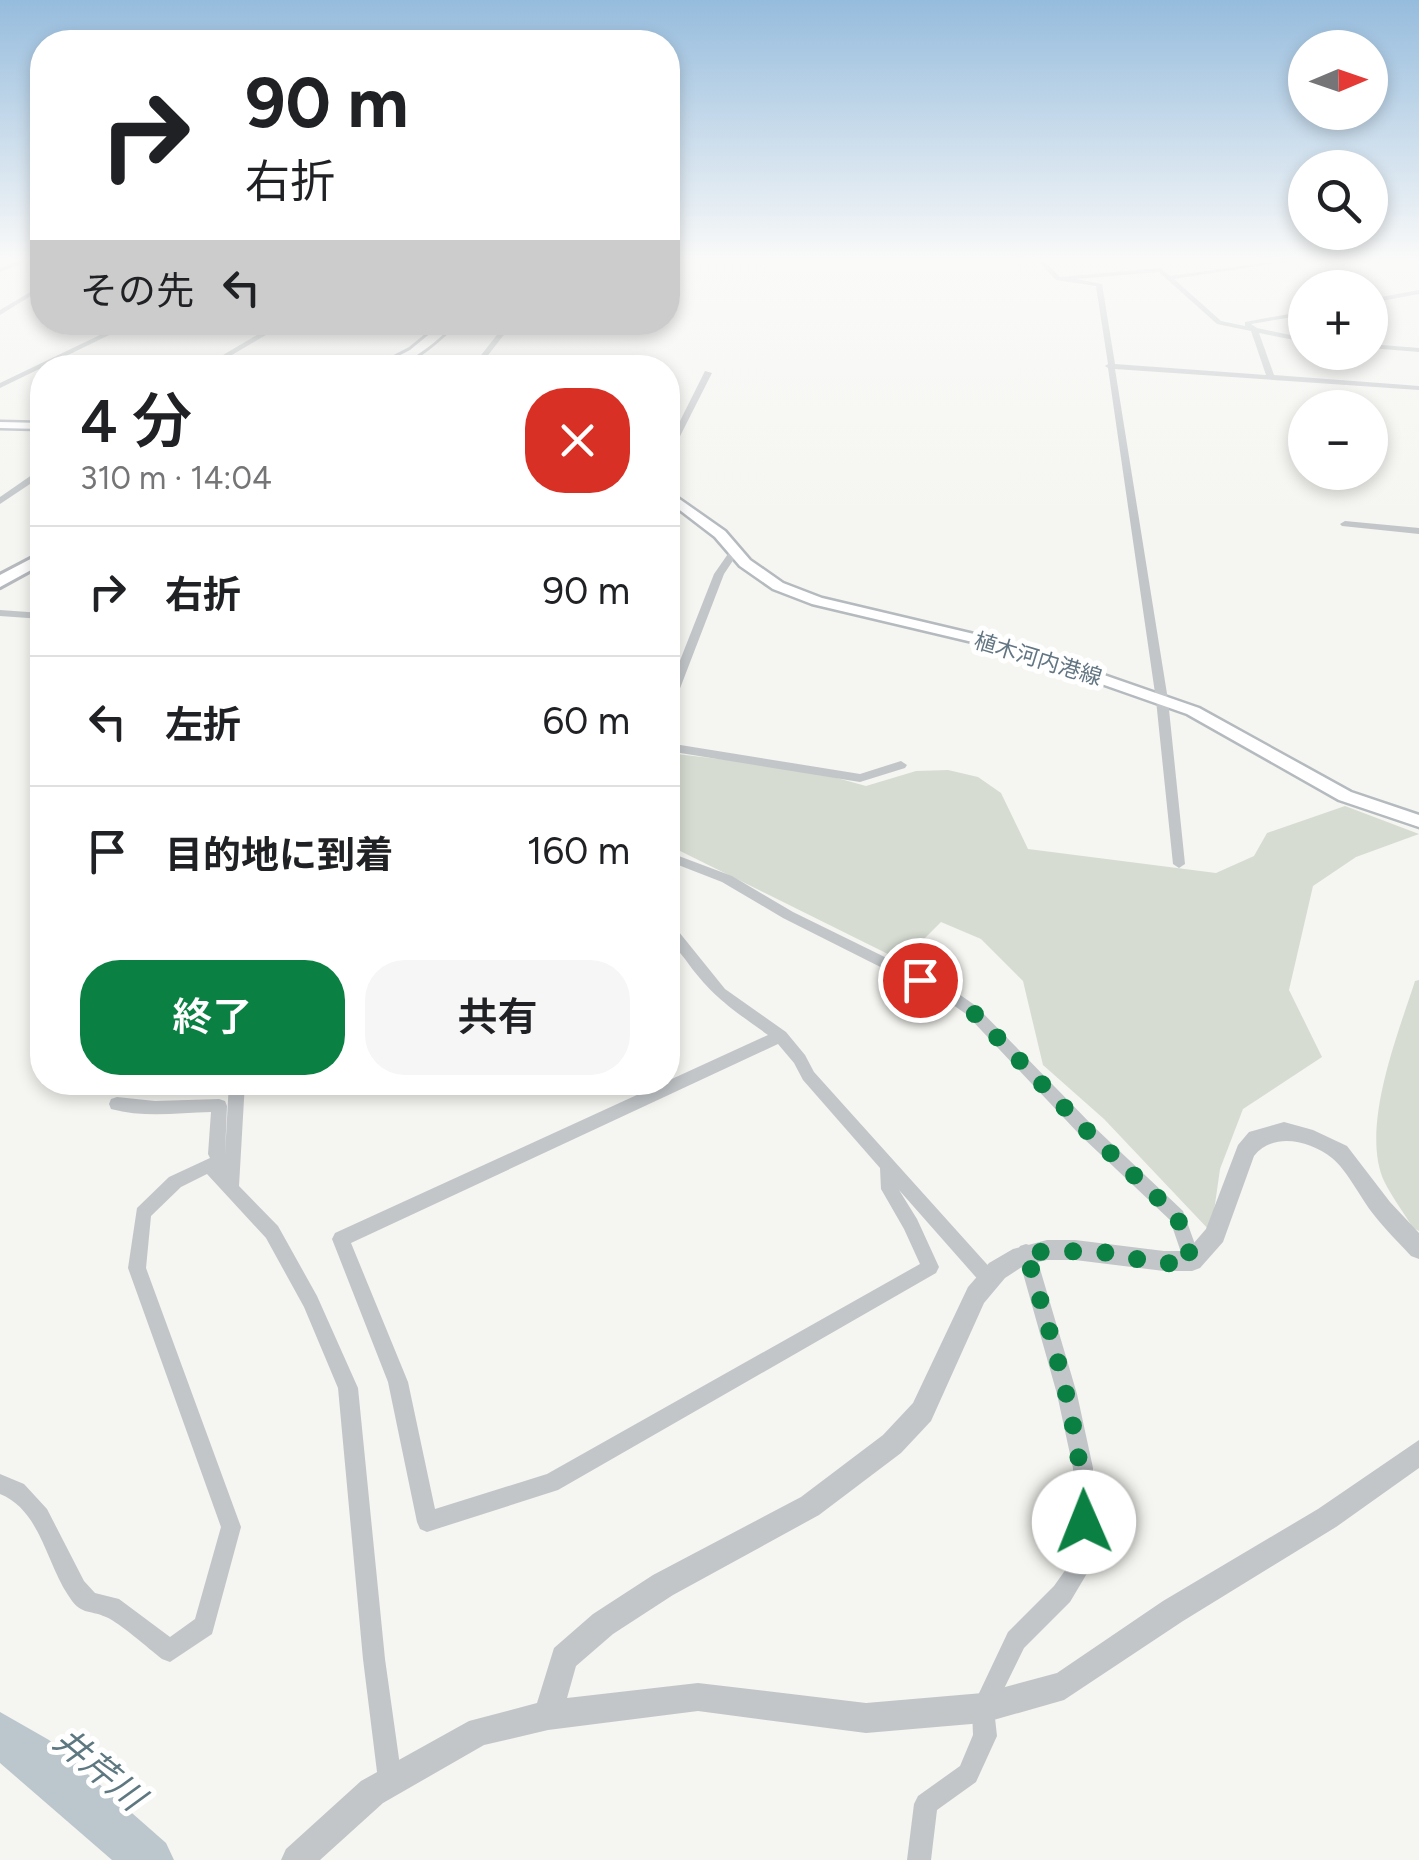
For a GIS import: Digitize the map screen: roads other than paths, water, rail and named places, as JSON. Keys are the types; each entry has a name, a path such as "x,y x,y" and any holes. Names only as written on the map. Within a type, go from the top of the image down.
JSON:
{"main road":[{"path":"0,425 30,426"},
{"name":"植木河内港線","path":"680,504 720,534 733,553 778,586 817,601 1007,646 1162,700 1236,732 1345,796 1419,821"},
{"path":"0,582 30,565"}],"street":[{"path":"1107,346 1162,700 1179,864"},
{"path":"1258,346 1271,378"},
{"path":"1388,347 1419,350"},
{"path":"1109,366 1419,388"},
{"path":"0,386 30,372"},
{"path":"680,428 708,373"},
{"path":"0,500 30,480"},
{"path":"1344,524 1419,532"},
{"path":"680,673 718,574 733,553"},
{"path":"0,613 30,615"},
{"path":"680,749 860,778 901,765"},
{"path":"680,861 727,879 971,1010 1086,1130 1177,1216 1192,1261"},
{"path":"680,941 708,981 798,1051 808,1076 988,1277"},
{"path":"680,1083 781,1036"},
{"path":"231,1188 236,1095"},
{"path":"653,1095 342,1239 398,1382 427,1522 552,1483 930,1267 911,1224 889,1190 888,1164"},
{"path":"117,1104 144,1110 178,1104 219,1106 216,1154 231,1188"},
{"path":"548,1716 564,1658 602,1624 663,1584 810,1506 892,1444 922,1412 988,1277 1007,1261 1026,1252 1098,1251 1161,1264 1192,1261 1215,1235 1245,1151 1256,1138 1284,1130 1340,1152 1382,1209 1419,1249"},
{"path":"0,1484 17,1491 40,1516 76,1589 90,1603 110,1607 170,1651 204,1626 231,1526 136,1268 143,1213 174,1182 209,1165 272,1232 311,1302 348,1388 390,1782"},
{"path":"920,1860 926,1804 968,1774 985,1736 983,1708 1016,1640 1062,1594 1081,1565 1083,1468 1068,1394 1026,1252"},
{"path":"296,1860 372,1792 479,1731 548,1716 698,1697 866,1718 983,1708 1064,1686 1173,1611 1327,1518 1419,1453"}],"waterway":[{"name":"井芹川","path":"0,1735 32,1757 149,1860"}]}
